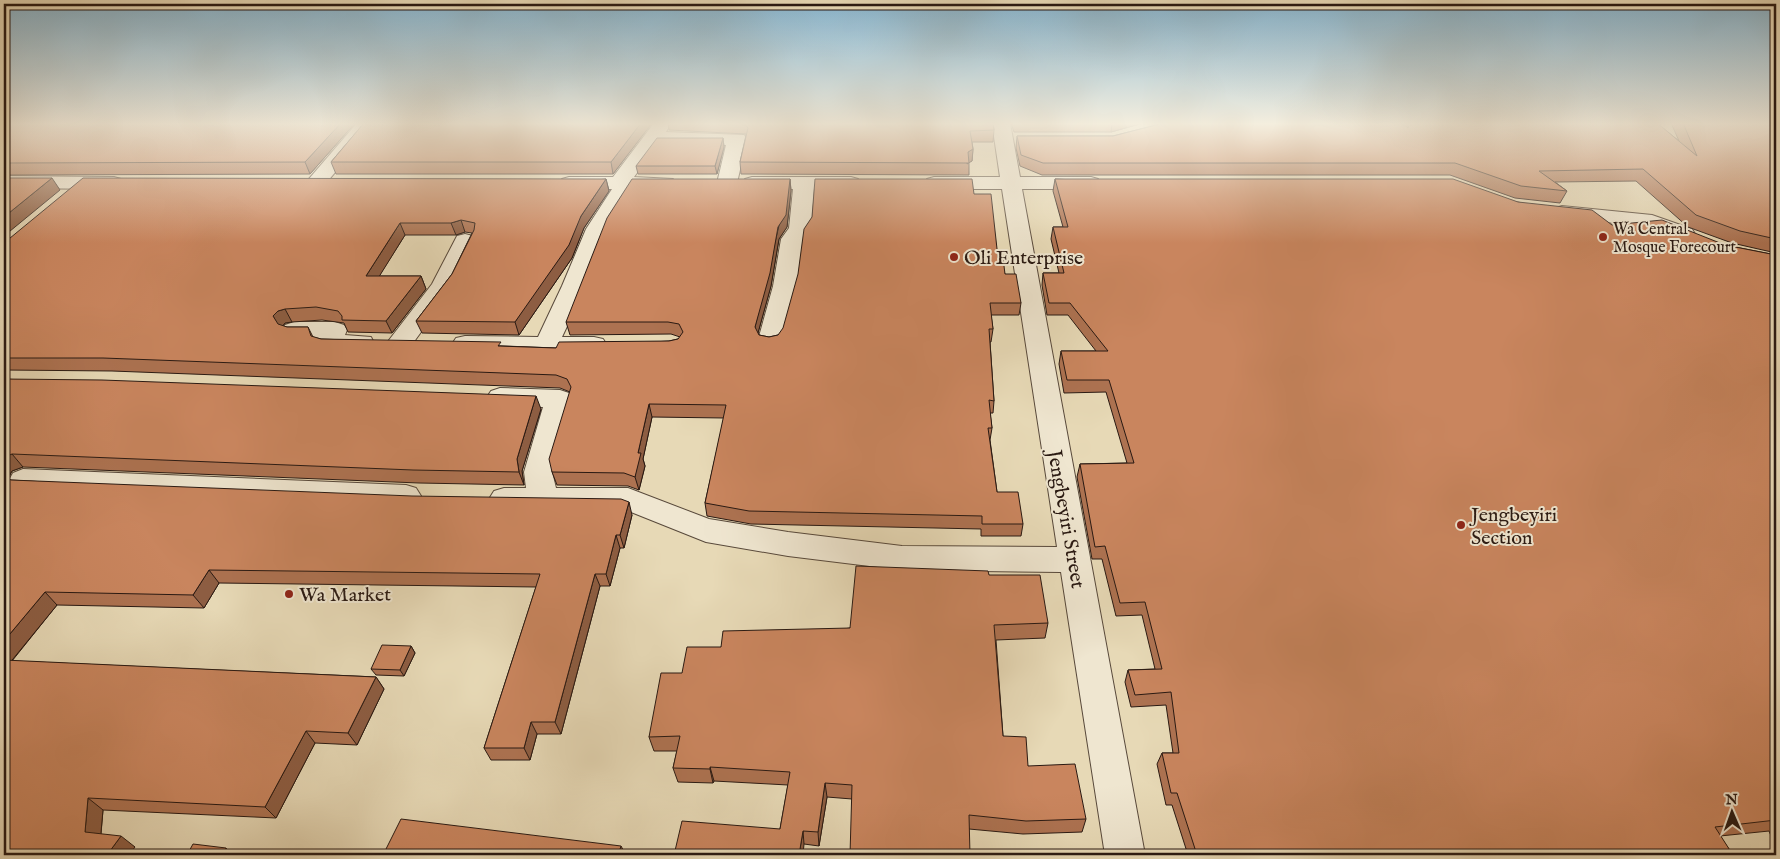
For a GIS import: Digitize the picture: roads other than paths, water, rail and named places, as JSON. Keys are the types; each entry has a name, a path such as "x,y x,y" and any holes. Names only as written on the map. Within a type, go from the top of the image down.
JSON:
{"street":[{"path":"326,163 305,184 345,184"},
{"path":"546,345 574,286 597,229 622,183 636,163"},
{"path":"727,163 718,183 872,183"},
{"name":"Jengbeyiri Street","path":"1009,163 1009,182 1125,855"},
{"path":"4,182 133,183"},
{"path":"62,201 84,182"},
{"path":"553,183 681,183"},
{"path":"770,340 785,286 792,239 800,229 804,183"},
{"path":"912,183 1107,183"},
{"path":"1541,209 1652,221 1707,243"},
{"path":"399,344 443,285 465,241"},
{"path":"294,330 335,330 328,342 399,344 613,344"},
{"path":"475,396 560,399 551,423 538,472 543,498"},
{"path":"23,480 428,497"},
{"path":"476,498 628,499 706,530 788,544 902,558 1074,560"}],"place":[{"name":"Wa Central Mosque Forecourt","path":"1603,237"},
{"name":"Oli Enterprise","path":"954,257"},
{"name":"Jengbeyiri Section","path":"1461,525"},
{"name":"Wa Market","path":"289,594"}]}
